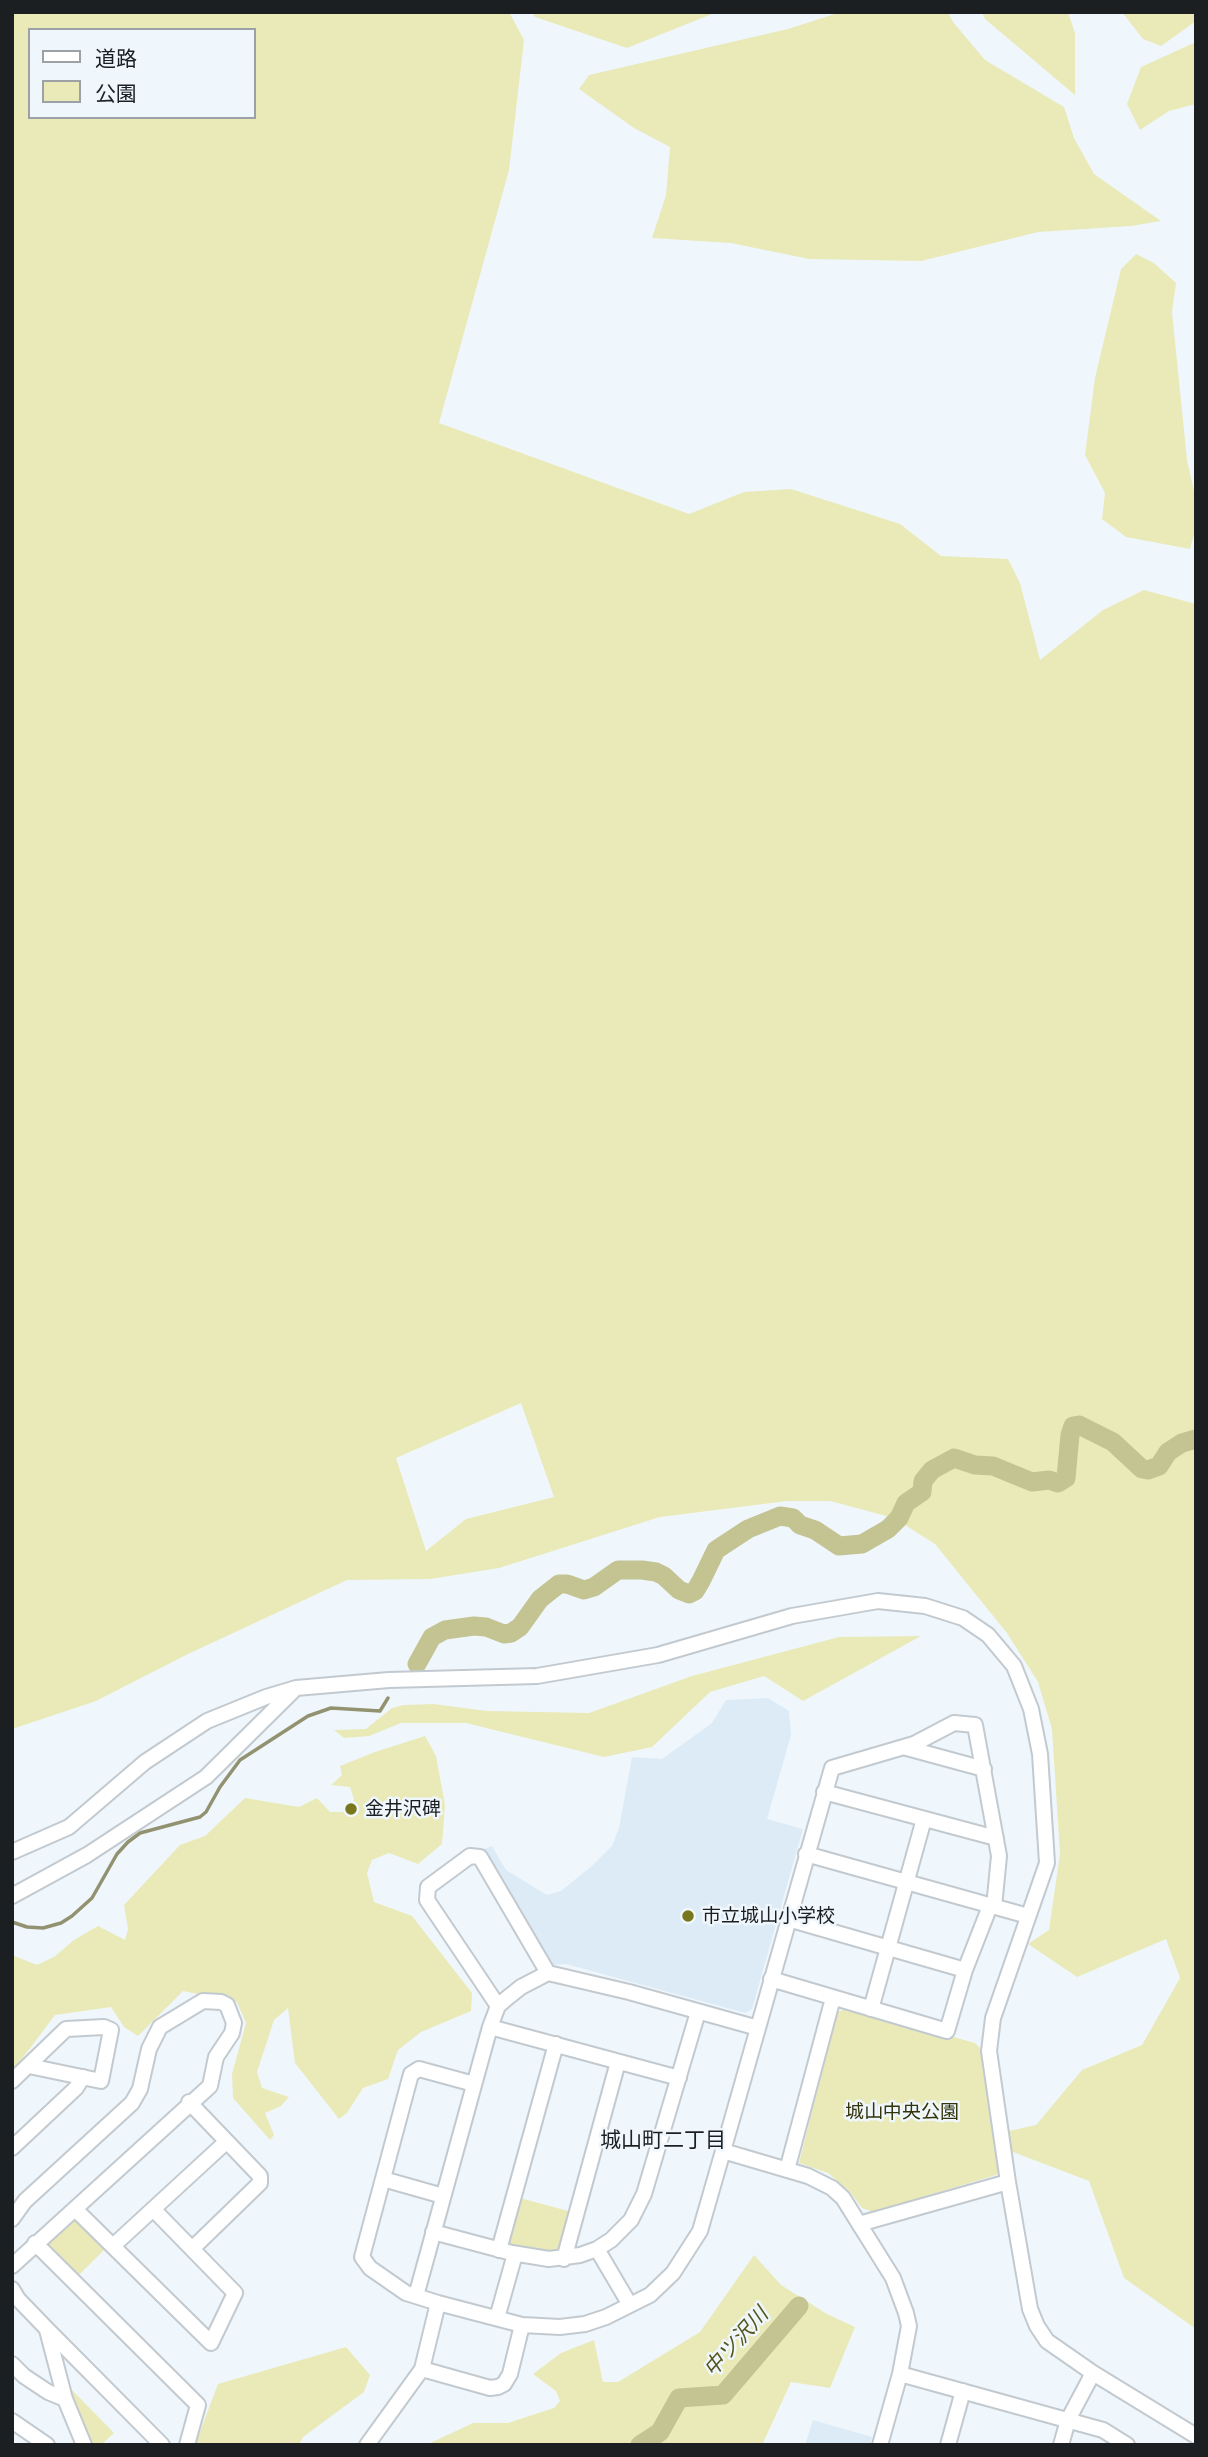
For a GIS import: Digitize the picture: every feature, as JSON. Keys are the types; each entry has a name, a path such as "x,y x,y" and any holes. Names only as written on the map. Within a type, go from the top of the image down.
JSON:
{"street":[{"path":"12,1852 69,1826 145,1762 207,1721 296,1688 389,1680 537,1676 658,1655 792,1616 878,1601 925,1606 963,1618 988,1635 1014,1666 1031,1709 1040,1754 1047,1863 993,2018 989,2050 1030,2309 1047,2341 1196,2437"},
{"path":"12,1896 87,1855 206,1777 296,1688"},
{"path":"474,2084 419,2069 411,2074 362,2257 370,2268 406,2293 522,2325 560,2327 585,2324 606,2317 650,2295 673,2273 700,2231 806,1854 832,1768 903,1747 954,1723 975,1725 1000,1866 992,1907 965,1970 947,2031 771,1979"},
{"path":"903,1747 984,1769"},
{"path":"824,1792 996,1838"},
{"path":"871,2009 924,1819"},
{"path":"806,1854 1028,1916"},
{"path":"498,2006 427,1900 428,1887 470,1856 480,1857 548,1973"},
{"path":"788,1919 965,1970"},
{"path":"416,2296 490,2027 498,2006 521,1987 548,1973 629,1992 758,2028"},
{"path":"787,2169 834,1997"},
{"path":"12,2219 25,2201 132,2103 140,2089 149,2049 160,2027 203,2001 227,2005 232,2013 233,2032 216,2057 209,2086 12,2266"},
{"path":"433,2232 515,2254 564,2259 597,2249 621,2231 639,2206 657,2157 698,2012"},
{"path":"12,2081 66,2029 104,2027 111,2030 101,2081 29,2066"},
{"path":"490,2027 679,2078"},
{"path":"499,2250 556,2045"},
{"path":"564,2259 618,2062"},
{"path":"12,2148 76,2088 83,2077"},
{"path":"189,2102 260,2176 260,2183 193,2248"},
{"path":"114,2245 226,2142"},
{"path":"723,2151 808,2176 832,2188 843,2198 893,2278 909,2326 900,2374 880,2445"},
{"path":"383,2179 443,2196"},
{"path":"859,2224 1008,2182"},
{"path":"75,2209 211,2343 236,2293 153,2209"},
{"path":"35,2243 198,2405 187,2445"},
{"path":"597,2249 630,2305"},
{"path":"497,2318 515,2254"},
{"path":"12,2289 18,2299 162,2445"},
{"path":"367,2445 422,2369 438,2303"},
{"path":"422,2369 498,2388 510,2374 522,2325"},
{"path":"46,2328 65,2399 84,2445"},
{"path":"12,2364 24,2376 48,2392 65,2399"},
{"path":"1061,2445 1068,2420 1093,2373"},
{"path":"900,2374 1103,2430 1127,2445"},
{"path":"948,2445 963,2391"},
{"path":"12,2421 47,2445"}],"shaded area":[{"path":"768,1698 789,1711 791,1735 767,1819 803,1829 752,2009 745,2013 566,1964 554,1965 548,1962 482,1850 492,1846 506,1870 547,1895 561,1891 612,1846 619,1828 632,1757 662,1759 712,1723 726,1700"},
{"path":"813,2420 872,2437 870,2445 805,2445"}],"green space":[{"path":"12,12 509,12 524,40 509,170 439,423 689,514 744,492 791,489 900,524 941,556 1008,559 1020,583 1040,660 1103,610 1144,590 1196,604 1196,2329 1124,2278 1089,2181 1000,2147 1000,2133 1036,2125 1082,2070 1142,2045 1180,1978 1166,1939 1077,1977 1028,1944 1049,1930 1060,1854 1052,1729 1038,1682 1007,1633 935,1544 894,1518 830,1501 787,1501 660,1517 499,1568 430,1579 347,1580 188,1654 96,1701 12,1729","holes":["521,1403 554,1497 466,1519 426,1551 396,1458"]},
{"path":"532,12 717,12 627,48 535,17"},
{"path":"841,12 948,12 953,22 985,60 1064,107 1074,138 1094,174 1161,221 1131,226 1038,232 921,261 809,259 731,243 652,238 666,195 670,147 634,128 579,89 589,75 788,29"},
{"path":"982,12 1068,12 1075,33 1075,95 985,19"},
{"path":"1122,12 1196,12 1196,21 1161,46 1143,39"},
{"path":"1196,42 1196,104 1169,111 1140,130 1127,104 1141,67"},
{"path":"1136,254 1154,263 1176,283 1172,312 1187,460 1196,500 1196,526 1190,549 1126,537 1102,519 1105,493 1085,455 1095,378 1121,269"},
{"path":"921,1636 803,1701 764,1676 710,1692 652,1747 604,1757 466,1723 401,1723 369,1736 344,1738 334,1730 366,1729 392,1708 404,1705 433,1704 487,1711 589,1713 692,1676 839,1637"},
{"path":"425,1736 436,1756 445,1805 442,1844 418,1864 389,1853 372,1860 367,1873 374,1902 412,1916 472,1993 471,2011 421,2032 398,2050 388,2079 363,2088 347,2113 339,2119 295,2063 288,2008 274,2020 257,2072 262,2088 289,2097 281,2106 265,2113 274,2135 270,2140 233,2098 232,2074 246,2023 237,2002 183,1991 138,2036 124,2027 111,2007 55,2015 12,2072 12,1955 37,1965 54,1957 74,1940 98,1926 125,1940 128,1929 124,1905 180,1845 205,1836 245,1798 299,1807 317,1798 330,1812 346,1812 354,1799 350,1787 331,1785 342,1775 340,1766"},
{"name":"城山中央公園","path":"849,2008 975,2043 980,2048 1000,2171 996,2175 873,2212 862,2208 850,2192 828,2173 799,2163 837,2012"},
{"path":"520,2198 572,2212 562,2247 555,2253 511,2246 507,2240"},
{"path":"73,2216 108,2246 76,2278 44,2248 44,2241"},
{"path":"754,2255 781,2285 827,2314 855,2327 830,2388 791,2382 762,2445 426,2445 473,2423 508,2423 554,2408 560,2401 556,2391 533,2374 561,2353 594,2340 603,2382 618,2382 700,2332"},
{"path":"346,2347 370,2375 364,2392 303,2437 299,2445 195,2445 218,2384"},
{"path":"69,2387 114,2433 101,2445 89,2445 75,2413"}],"waterway":[{"path":"417,1664 432,1637 445,1630 474,1626 486,1627 504,1634 511,1633 520,1627 540,1599 559,1584 584,1590 594,1587 618,1570 642,1570 664,1576 679,1590 689,1594 695,1591 716,1550 748,1529 780,1516 793,1518 800,1525 815,1530 839,1546 862,1544 888,1529 899,1518 906,1503 922,1492 923,1481 932,1470 954,1458 975,1465 993,1466 1032,1482 1049,1480 1058,1483 1066,1478 1073,1426 1079,1425 1113,1442 1142,1469 1148,1470 1159,1466 1168,1452 1182,1443 1196,1439"},
{"path":"12,1922 43,1928 61,1923 92,1898 117,1854 128,1842 140,1833 200,1817 206,1812 240,1760 308,1716 331,1708 380,1711 388,1698"},
{"name":"中ツ沢川","path":"640,2445 660,2432 679,2398 723,2395 799,2306"}],"place":[{"name":"金井沢碑","path":"351,1809"},
{"name":"市立城山小学校","path":"688,1916"}],"district":[{"name":"城山町二丁目","path":"663,2140"}]}
